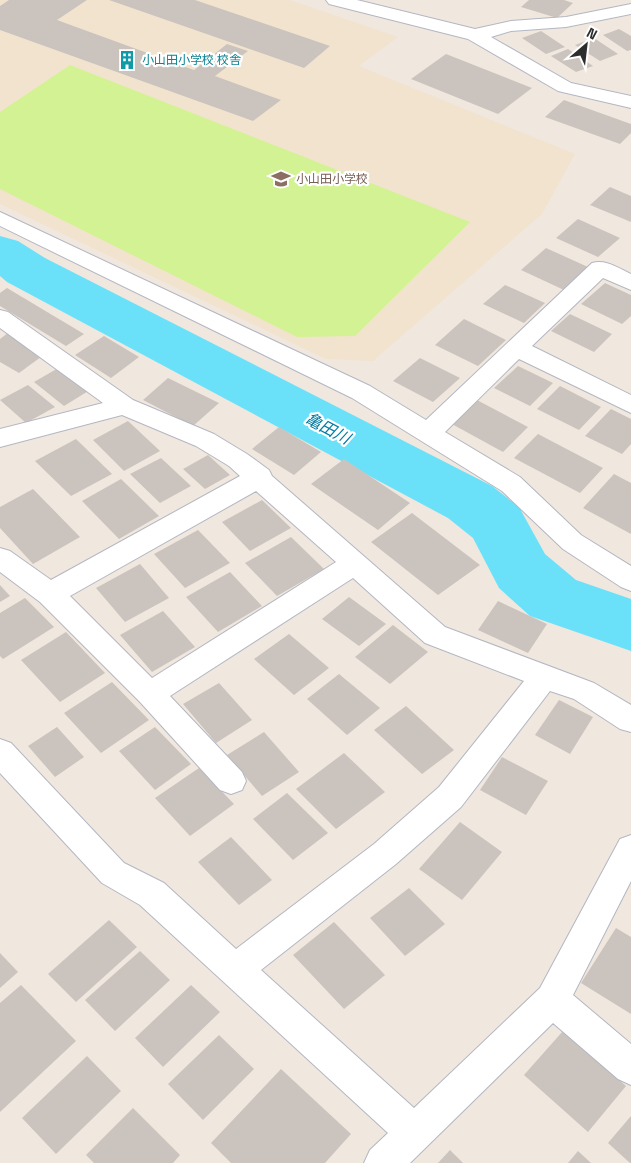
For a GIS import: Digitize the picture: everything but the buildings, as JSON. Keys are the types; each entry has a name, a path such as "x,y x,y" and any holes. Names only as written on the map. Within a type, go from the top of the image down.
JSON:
{"street":[{"path":"335,0 475,35 565,87 631,102"},
{"path":"475,35 511,26 566,22 631,9"},
{"path":"0,218 361,392 426,434 511,484 572,542 631,580"},
{"path":"426,434 600,268 631,283"},
{"path":"0,317 124,406 205,440 238,460 260,477 435,635 584,691 631,720"},
{"path":"516,348 631,405"},
{"path":"0,438 124,406"},
{"path":"50,594 260,477"},
{"path":"0,558 50,594 150,694 231,781"},
{"path":"150,694 356,563"},
{"path":"235,970 385,854 450,797 546,676"},
{"path":"0,752 113,873 152,894 415,1132"},
{"path":"384,1163 552,1000 631,849"},
{"path":"552,1000 631,1067"}],"shaded area":[{"name":"小山田小学校","path":"0,0 290,0 398,37 359,66 575,154 542,214 373,361 326,359 0,204"}],"green space":[{"path":"70,65 470,222 355,336 297,337 0,189 0,112"}],"waterway":[{"name":"亀田川","path":"0,252 26,270 279,404 397,462 470,502 497,523 522,571 553,598 631,625"}],"place":[{"name":"小山田小学校 校舎","path":"127,60"},
{"name":"小山田小学校","path":"281,179"}]}
